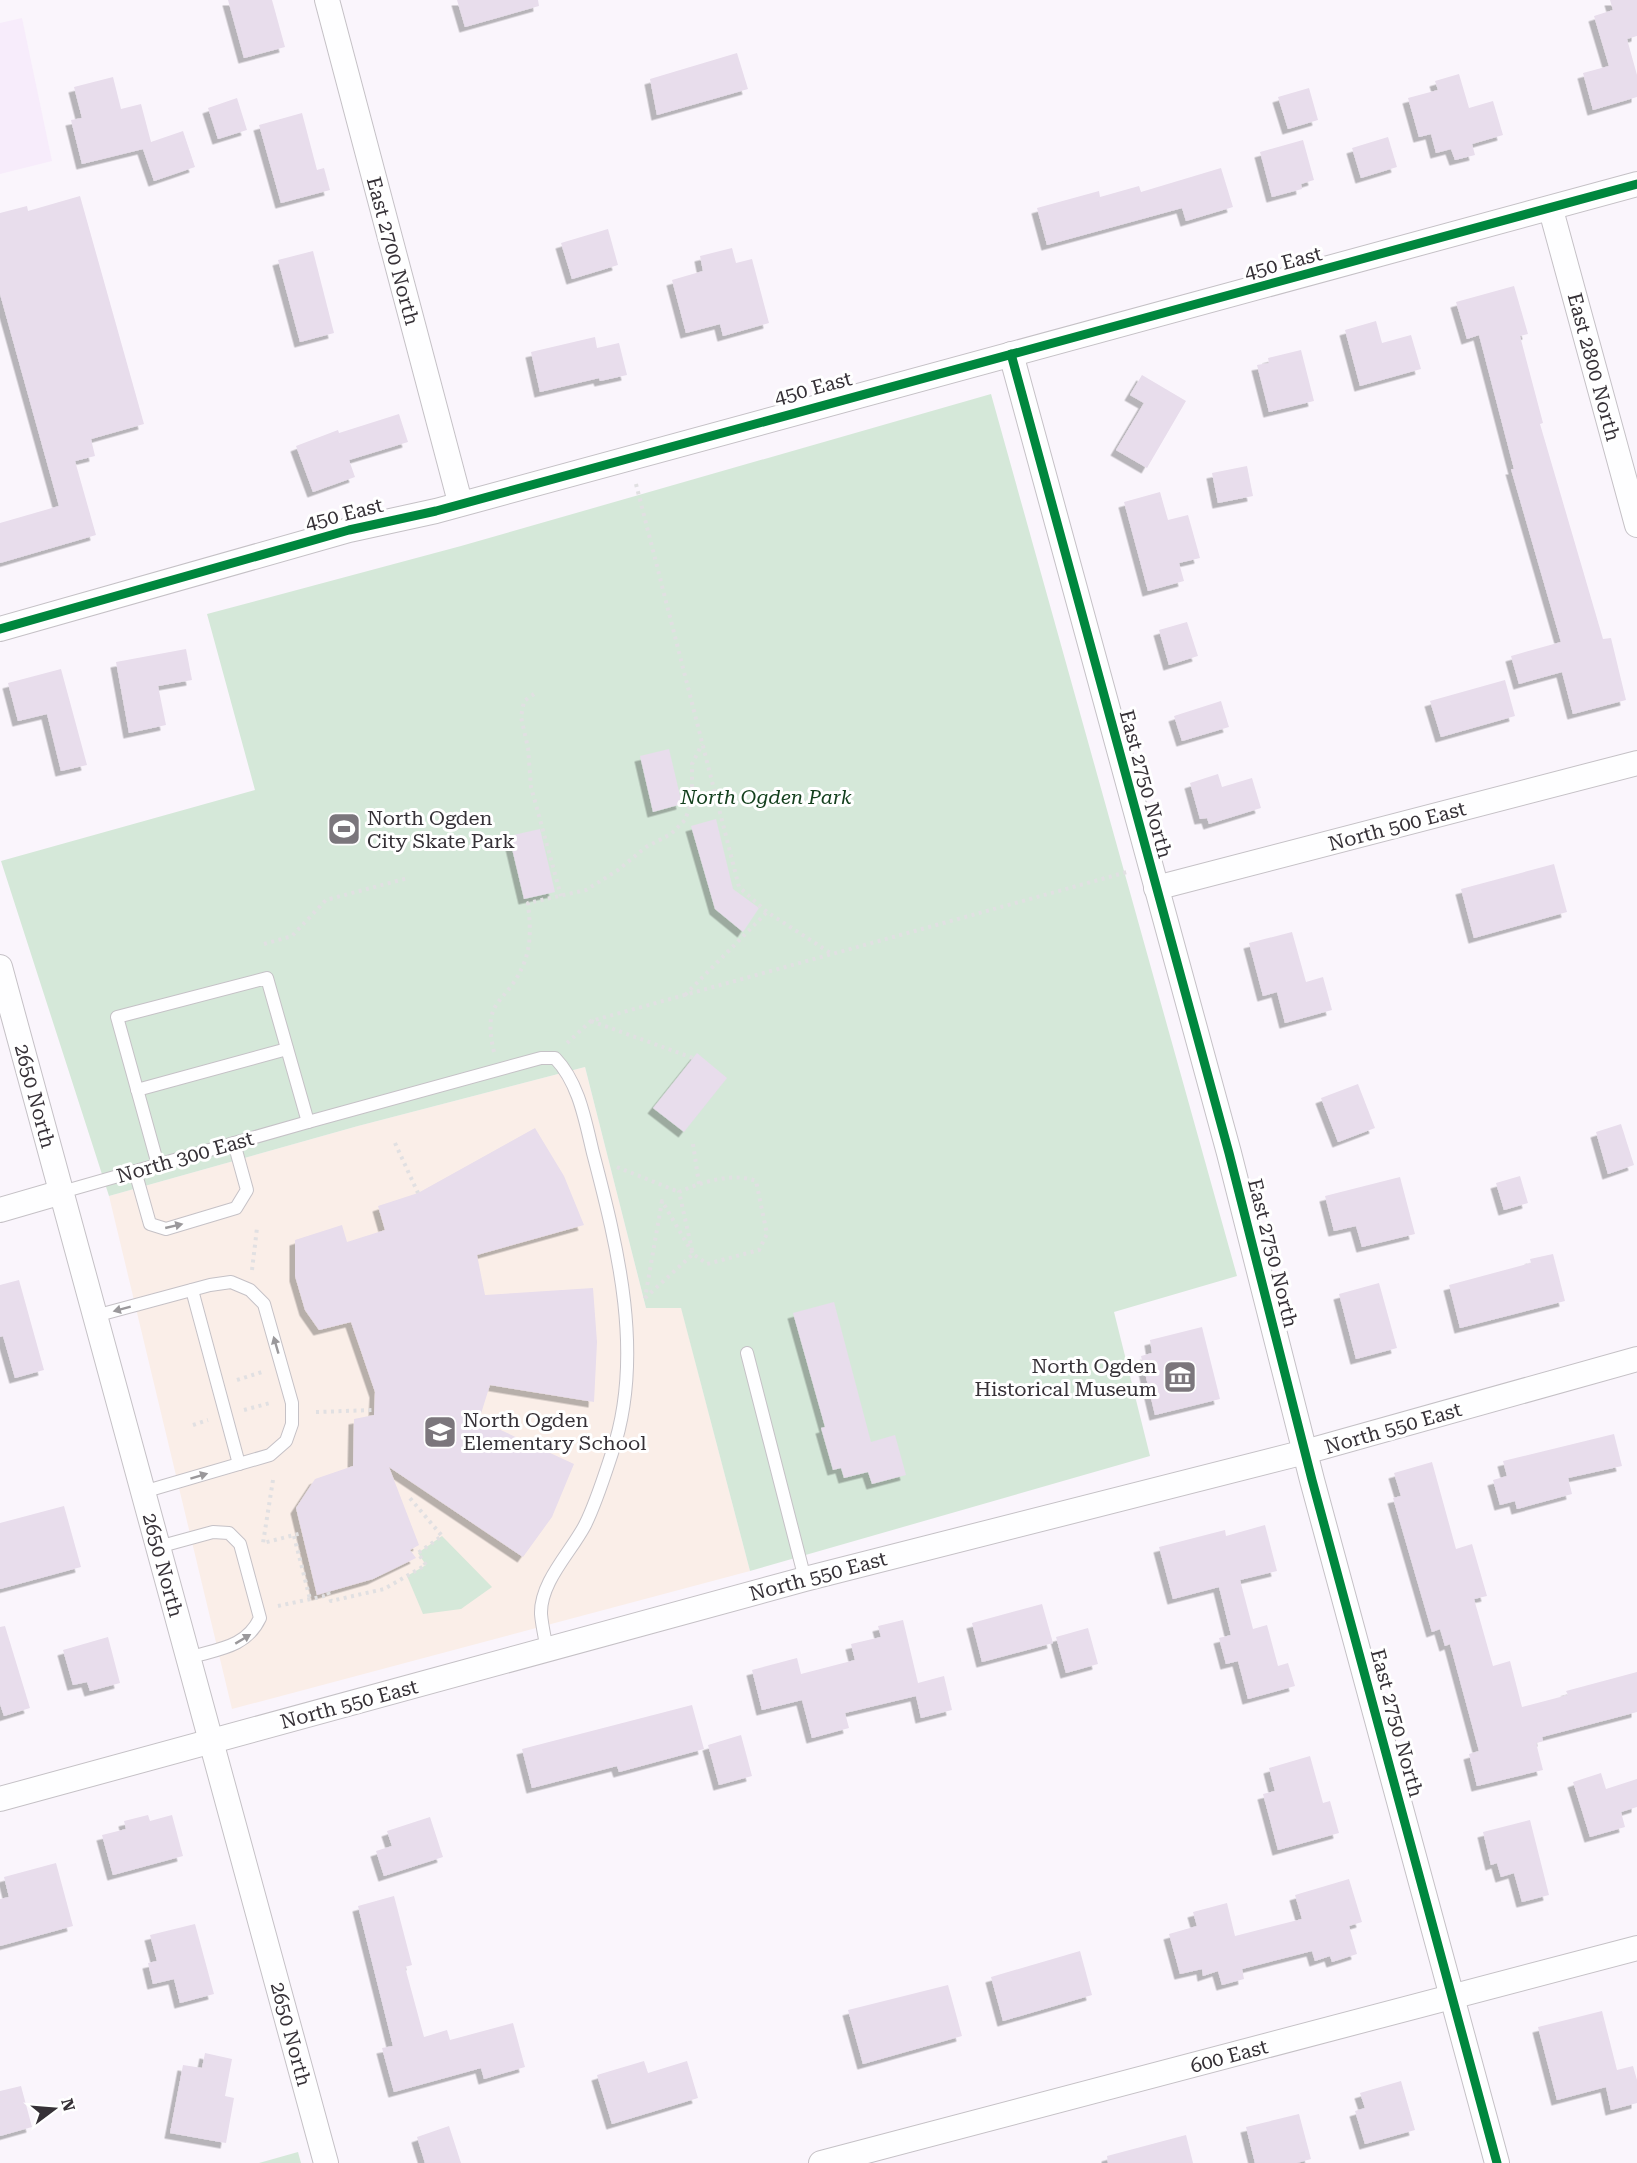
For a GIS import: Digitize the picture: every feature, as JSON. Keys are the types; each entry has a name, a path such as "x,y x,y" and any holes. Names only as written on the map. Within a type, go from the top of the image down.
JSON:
{"street":[{"name":"East 2700 North","path":"327,0 460,502"},
{"name":"450 East","path":"0,629 359,528 436,511 460,502 1551,210 1637,184"},
{"name":"East 2800 North","path":"1551,210 1637,525"},
{"name":"East 2750 North","path":"1011,354 1229,1153 1305,1452 1497,2163"},
{"name":"North 500 East","path":"1156,888 1637,763"},
{"name":"2650 North","path":"0,967 326,2163"},
{"path":"0,1210 62,1192"},
{"name":"North 550 East","path":"0,1799 805,1579 1305,1452 1637,1359"},
{"name":"600 East","path":"821,2163 1637,1948"}],"lane":[{"path":"158,1165 117,1017 267,978 308,1122"},
{"path":"137,1090 287,1049"},
{"name":"North 300 East","path":"62,1192 541,1058 555,1058 568,1071 576,1091 610,1212 626,1316 627,1382 613,1450 586,1524 545,1593 541,1612 547,1650"},
{"path":"135,1171 150,1224 166,1229 236,1208 247,1190 234,1143"},
{"path":"95,1316 231,1282 250,1290 264,1304 292,1403 292,1424 286,1441 270,1455 143,1492"},
{"path":"192,1290 239,1464"},
{"path":"747,1353 805,1579"},
{"path":"158,1547 213,1532 229,1533 240,1544 260,1618 253,1634 235,1644 188,1658"}],"path":[{"path":"636,484 739,887 767,912 832,954"},
{"path":"534,694 524,701 521,717 528,748 531,787 561,896"},
{"path":"489,1031 490,1014 523,965 531,934 528,903 586,890 618,870 646,847 671,834 685,820 692,801 693,764 702,744"},
{"path":"565,1046 591,1021 1129,872"},
{"path":"264,944 292,936 326,900 408,878"},
{"path":"685,995 767,912"},
{"path":"591,1021 693,1058"},
{"path":"395,1143 418,1193"},
{"path":"693,1144 699,1184"},
{"path":"613,1166 679,1192 699,1184 742,1176 756,1181 767,1234 759,1250 707,1264 693,1254 662,1201 645,1298 693,1254"},
{"path":"679,1192 693,1254"},
{"path":"252,1270 257,1228"},
{"path":"218,1385 262,1372"},
{"path":"316,1412 374,1410"},
{"path":"273,1480 263,1544 302,1533"},
{"path":"278,1606 328,1594 331,1601 384,1589 426,1565 418,1553 442,1536 409,1497"},
{"path":"294,1536 310,1599"}],"shaded area":[{"path":"22,18 52,161 0,174 0,23"},
{"name":"North Ogden Elementary School","path":"585,1067 646,1308 681,1307 750,1571 232,1709 109,1196 358,1126"}],"green space":[{"name":"North Ogden Park","path":"991,394 1237,1276 1114,1312 1150,1456 750,1571 681,1308 646,1308 585,1067 358,1126 109,1196 1,861 255,790 207,614 461,546"},
{"path":"442,1536 492,1587 461,1609 423,1614 407,1576 426,1565 418,1553"},
{"path":"298,2152 301,2163 259,2163"}],"building":[{"path":"228,0 272,0 285,47 244,58"},
{"path":"457,0 538,0 539,6 465,27"},
{"path":"1610,0 1637,0 1637,36 1627,39 1637,75 1637,97 1593,110 1583,73 1609,66 1594,16 1613,10"},
{"path":"737,53 748,89 657,115 650,79"},
{"path":"1459,74 1469,108 1493,101 1503,135 1472,144 1475,155 1455,160 1451,149 1436,153 1431,134 1419,137 1408,98 1438,90 1435,81"},
{"path":"113,77 121,109 141,104 151,142 183,131 195,167 154,181 143,149 82,164 71,120 82,118 74,87"},
{"path":"1309,88 1318,120 1288,129 1278,97"},
{"path":"237,98 247,130 218,139 208,108"},
{"path":"302,113 317,170 324,168 330,190 281,203 259,125"},
{"path":"1388,137 1397,167 1361,178 1352,148"},
{"path":"1303,140 1314,180 1301,184 1302,189 1272,197 1260,152"},
{"path":"1221,168 1233,207 1186,221 1182,208 1047,245 1037,208 1099,191 1100,197 1139,186 1141,192"},
{"path":"80,196 144,424 91,439 95,456 75,461 96,535 0,563 0,523 59,506 0,294 0,213 27,206 28,211"},
{"path":"608,229 618,265 572,279 561,243"},
{"path":"732,248 736,263 752,259 769,323 723,336 720,324 686,333 672,280 703,271 700,256"},
{"path":"313,251 334,333 300,342 278,260"},
{"path":"1514,286 1528,334 1520,336 1543,423 1540,424 1603,639 1611,638 1626,700 1573,714 1562,672 1519,684 1511,656 1561,642 1511,469 1514,469 1479,335 1467,339 1456,302"},
{"path":"1376,321 1382,343 1411,335 1421,369 1360,386 1345,330"},
{"path":"595,337 597,348 619,343 627,375 600,381 599,378 540,392 531,352"},
{"path":"1301,350 1314,401 1269,412 1257,365 1269,363 1268,358"},
{"path":"1142,375 1186,401 1147,468 1116,450 1144,403 1130,395"},
{"path":"399,414 408,442 349,460 355,477 313,492 296,446 338,430 339,433"},
{"path":"1247,466 1253,496 1218,503 1212,473"},
{"path":"1160,492 1168,520 1188,515 1200,558 1179,563 1184,581 1148,591 1124,502"},
{"path":"1187,622 1198,656 1169,665 1159,630"},
{"path":"186,649 192,680 158,686 166,725 129,733 116,662"},
{"path":"61,669 87,765 61,771 47,714 18,721 8,683"},
{"path":"1505,680 1515,716 1441,737 1430,701"},
{"path":"1221,701 1229,727 1182,741 1174,716"},
{"path":"669,749 682,804 653,812 640,756"},
{"path":"1218,774 1222,787 1252,778 1261,808 1209,824 1207,818 1200,819 1190,783"},
{"path":"716,819 733,889 759,908 743,932 715,909 691,826"},
{"path":"540,829 555,892 524,899 509,836"},
{"path":"1554,864 1567,912 1474,938 1461,889"},
{"path":"1292,932 1306,982 1323,977 1332,1010 1285,1023 1277,992 1263,996 1249,943"},
{"path":"697,1053 727,1078 684,1132 653,1108"},
{"path":"1358,1084 1375,1128 1338,1142 1321,1098"},
{"path":"1621,1124 1634,1165 1608,1174 1596,1132"},
{"path":"535,1128 564,1176 584,1225 477,1255 485,1295 593,1288 597,1342 594,1402 490,1385 479,1420 574,1464 552,1517 523,1557 389,1467 419,1545 410,1550 416,1558 373,1579 317,1595 296,1508 315,1479 353,1466 354,1419 374,1415 375,1392 351,1322 319,1330 305,1310 295,1276 295,1240 342,1225 347,1242 385,1230 378,1206 418,1193"},
{"path":"1520,1176 1528,1203 1504,1210 1496,1183"},
{"path":"1400,1177 1415,1234 1362,1247 1356,1226 1334,1231 1325,1196"},
{"path":"1553,1254 1565,1301 1460,1328 1449,1285 1531,1263 1530,1259"},
{"path":"19,1280 44,1370 15,1378 3,1336 0,1337 0,1285"},
{"path":"1379,1283 1397,1348 1356,1359 1339,1294"},
{"path":"834,1302 871,1442 895,1435 906,1475 872,1484 868,1472 844,1478 841,1468 833,1470 821,1428 825,1427 793,1313"},
{"name":"North Ogden Historical Museum","path":"1202,1327 1220,1399 1155,1415 1141,1356 1152,1353 1150,1340"},
{"path":"1614,1434 1622,1466 1568,1478 1572,1494 1517,1509 1515,1501 1500,1505 1493,1480 1507,1476 1503,1461"},
{"path":"1432,1462 1456,1549 1472,1544 1487,1596 1474,1599 1493,1666 1510,1661 1522,1707 1568,1695 1566,1691 1637,1672 1637,1712 1542,1737 1543,1741 1536,1743 1543,1770 1477,1786 1469,1754 1479,1751 1450,1644 1445,1646 1440,1629 1432,1632 1393,1498 1401,1496 1394,1473"},
{"path":"64,1506 81,1567 0,1589 0,1523"},
{"path":"1265,1525 1277,1571 1240,1580 1253,1629 1267,1625 1278,1666 1288,1663 1295,1686 1248,1699 1238,1661 1226,1664 1219,1638 1231,1635 1219,1587 1173,1599 1159,1547 1225,1530 1226,1536"},
{"path":"1042,1604 1053,1643 982,1662 972,1623"},
{"path":"903,1620 918,1683 944,1676 952,1710 921,1718 916,1696 845,1713 849,1728 812,1738 802,1700 762,1710 752,1670 797,1658 801,1674 855,1660 851,1644 881,1637 878,1626"},
{"path":"5,1626 30,1708 4,1716 0,1704 0,1627"},
{"path":"1088,1628 1098,1664 1066,1673 1056,1637"},
{"path":"108,1637 120,1683 90,1691 87,1682 73,1685 63,1650"},
{"path":"692,1705 704,1749 619,1772 617,1766 532,1788 522,1749"},
{"path":"741,1735 752,1776 719,1785 708,1745"},
{"path":"1310,1756 1323,1803 1330,1801 1339,1833 1278,1850 1263,1794 1275,1791 1269,1768"},
{"path":"1601,1773 1606,1789 1637,1779 1637,1807 1621,1812 1625,1827 1590,1837 1573,1782"},
{"path":"148,1815 150,1821 172,1815 183,1856 113,1875 102,1835 126,1829 124,1821"},
{"path":"430,1817 443,1857 384,1876 376,1851 392,1846 387,1831"},
{"path":"1530,1820 1549,1895 1522,1902 1514,1873 1501,1877 1497,1863 1491,1865 1483,1832"},
{"path":"56,1863 73,1926 0,1946 0,1899 9,1897 4,1877"},
{"path":"1349,1879 1362,1922 1349,1926 1357,1954 1332,1962 1330,1956 1315,1961 1312,1951 1242,1969 1244,1979 1222,1985 1218,1971 1203,1976 1202,1969 1180,1974 1169,1934 1197,1926 1193,1912 1227,1903 1235,1936 1302,1919 1295,1895"},
{"path":"394,1896 412,1965 405,1967 424,2037 447,2030 450,2040 513,2023 525,2067 484,2079 481,2068 394,2092 382,2048 393,2046 358,1906"},
{"path":"195,1924 214,1994 180,2003 174,1979 153,1984 148,1963 157,1961 150,1935"},
{"path":"1080,1951 1092,1995 1003,2021 991,1977"},
{"path":"948,1985 962,2036 863,2064 848,2010"},
{"path":"1602,2011 1617,2070 1633,2066 1637,2080 1637,2103 1611,2110 1606,2087 1557,2100 1538,2027"},
{"path":"205,2053 232,2059 225,2096 234,2098 226,2143 170,2133 183,2065 202,2068"},
{"path":"644,2061 648,2073 687,2061 698,2098 612,2124 597,2075"},
{"path":"1401,2081 1415,2130 1365,2144 1355,2111 1365,2108 1360,2093"},
{"path":"21,2086 32,2127 0,2136 0,2091"},
{"path":"1299,2114 1311,2159 1297,2163 1255,2163 1246,2127"},
{"path":"449,2126 461,2163 425,2163 417,2137"},
{"path":"1186,2135 1193,2163 1108,2163 1107,2156"}],"cycle path":[{"path":"0,629 349,530 436,511 1637,184"},
{"path":"1011,354 1229,1153 1312,1480 1497,2163"}],"place":[{"name":"North Ogden City Skate Park","path":"344,829"},
{"name":"North Ogden Historical Museum","path":"1180,1377"},
{"name":"North Ogden Elementary School","path":"440,1432"}]}
